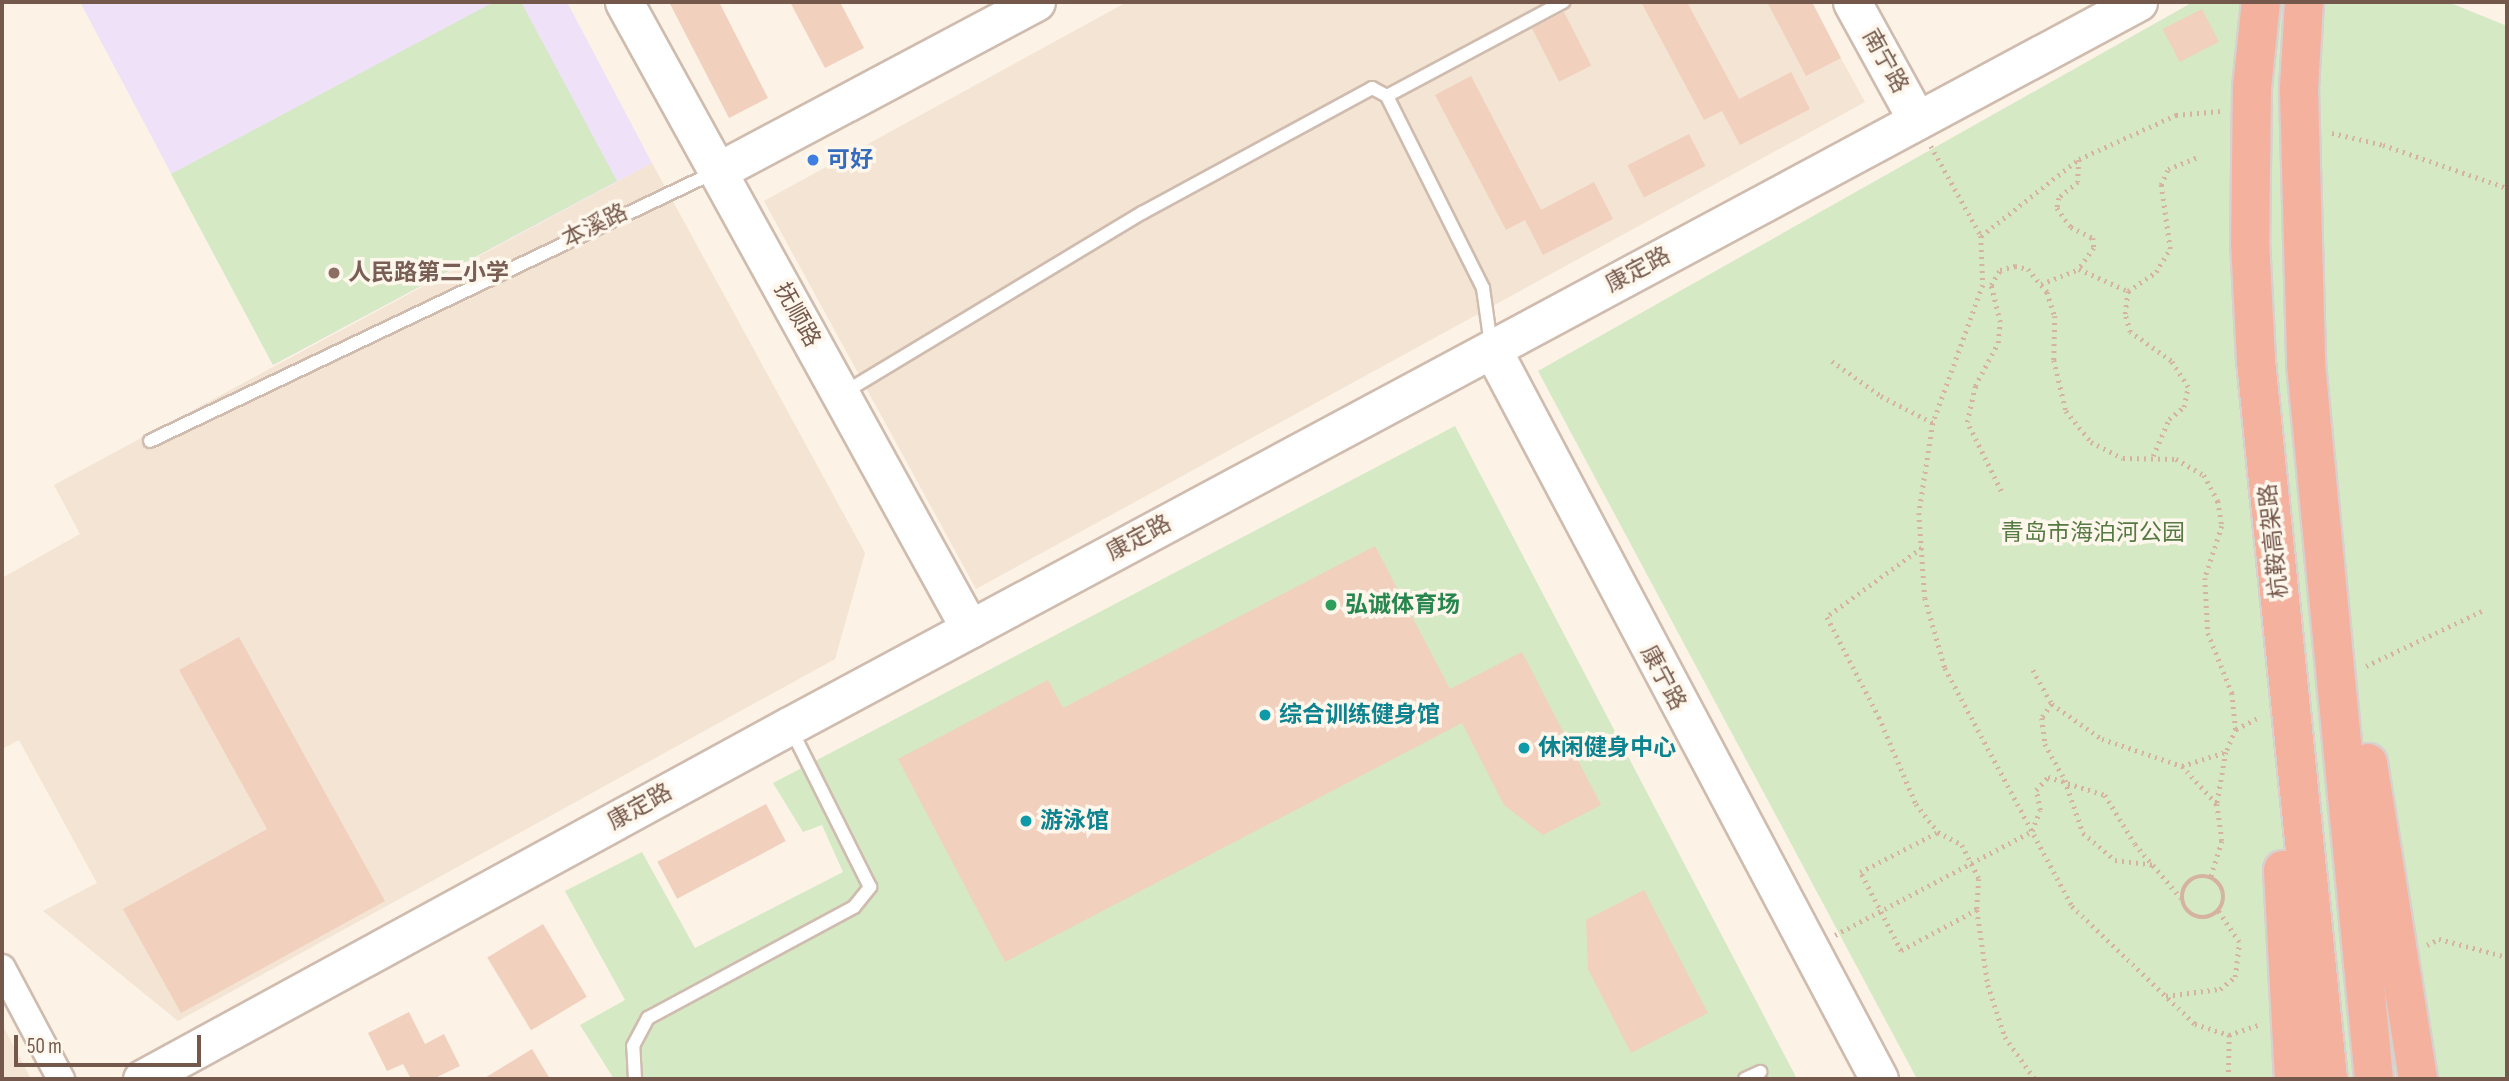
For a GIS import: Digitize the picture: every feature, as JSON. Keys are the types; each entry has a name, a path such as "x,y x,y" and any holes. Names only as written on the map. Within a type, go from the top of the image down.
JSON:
{"highway":[{"name":"杭鞍高架路","path":"2261,2 2252,88 2250,241 2256,361 2328,1079"},
{"path":"2304,2 2298,89 2306,364 2374,1079"},
{"path":"2256,361 2294,1079"},
{"path":"2306,364 2418,1079"}],"street":[{"name":"抚顺路","path":"624,2 970,629"},
{"name":"本溪路","path":"718,171 1036,2"},
{"name":"南宁路","path":"1852,2 1917,120"},
{"name":"康定路","path":"142,1079 789,726 2138,2"},
{"name":"康宁路","path":"1492,349 1879,1079"},
{"path":"2,968 61,1079"}],"lane":[{"path":"1387,96 1563,2"},
{"path":"840,395 1178,193 1372,88 1387,96 1483,288 1492,349"},
{"name":"本溪路","path":"150,441 718,171"},
{"path":"635,1079 633,1046 648,1018 854,907 870,887 789,726"},
{"path":"1745,1079 1760,1072"}],"path":[{"path":"1917,120 1981,236 1983,285 1933,423 1919,513 1925,598 1945,668 2072,906 2194,1024 2229,1035 2268,1020"},
{"path":"2153,456 2169,419 2184,407 2188,387 2171,361 2130,332 2125,314 2128,291 2156,272 2170,249 2161,185 2168,169 2197,157"},
{"path":"2041,284 2079,269 2094,248 2093,238 2071,227 2057,208 2059,198 2078,182 2079,159"},
{"path":"2001,491 1967,422 1975,386 1998,343 2000,322 1991,285 2000,271 2015,267 2028,269 2041,284 2055,316 2054,360 2066,411 2091,442 2123,458 2153,456 2176,459 2204,475 2218,501 2222,526 2205,579 2208,633 2232,694 2236,729 2227,752 2217,804 2222,841 2211,877"},
{"path":"2079,269 2128,291"},
{"path":"1832,361 1881,396 1933,423"},
{"path":"1922,548 1827,617 1879,717 1916,804 1938,832 1962,845 1979,879 1978,910 1988,985 2004,1037 2035,1079"},
{"path":"2033,670 2052,704 2102,739 2182,766 2217,804"},
{"path":"2052,704 2042,718 2042,730 2090,842 2115,859 2153,865"},
{"path":"2182,766 2227,752"},
{"path":"1810,949 2032,831 2040,810 2039,784 2048,777 2105,795 2153,865 2181,898 2187,911 2199,918 2218,911"},
{"path":"1938,832 1860,872 1901,951 1978,910"},
{"path":"2181,898 2191,879 2211,877"},
{"path":"2211,877 2224,893 2218,911"},
{"path":"2165,996 2220,989 2235,977 2239,942 2218,911"},
{"path":"2415,951 2439,939 2507,957"},
{"path":"2228,1079 2229,1035"}],"shaded area":[{"name":"人民路第二小学","path":"80,2 567,2 652,163 273,365"},
{"path":"1127,2 1810,2 1865,102 976,589 764,201"},
{"path":"652,163 865,553 835,659 178,1021 43,911 97,883 19,740 2,749 2,578 80,534 54,485"},
{"path":"2,1024 31,1079 2,1079"}],"green space":[{"name":"人民路第二小学","path":"494,2 521,2 617,181 273,365 171,174"},
{"name":"青岛市海泊河公园","path":"2193,2 2448,2 2507,26 2507,1079 1917,1079 1538,371"},
{"name":"弘诚体育场","path":"1455,426 1797,1079 614,1079 580,1025 625,1000 565,891 642,852 695,948 843,872 822,825 803,832 773,783"}],"building":[{"path":"669,2 719,2 768,98 729,118"},
{"path":"790,2 840,2 864,48 825,68"},
{"path":"1641,2 1687,2 1739,99 1791,72 1810,109 1740,145 1722,111 1704,120"},
{"path":"1767,2 1812,2 1841,58 1806,76"},
{"path":"2202,9 2219,42 2180,62 2163,29"},
{"path":"1564,12 1591,65 1559,82 1532,28"},
{"path":"1471,76 1541,210 1594,182 1613,219 1543,255 1525,220 1506,230 1435,95"},
{"path":"1689,134 1705,166 1644,197 1628,165"},
{"path":"1375,546 1450,689 1522,652 1601,805 1543,835 1504,805 1462,723 1005,962 898,759 1048,680 1063,708"},
{"path":"239,637 385,901 181,1013 123,909 267,829 179,670"},
{"path":"766,804 786,841 677,899 657,862"},
{"path":"1644,890 1708,1013 1631,1053 1588,969 1586,920"},
{"path":"543,924 587,997 531,1030 487,957"},
{"path":"409,1012 425,1044 444,1034 460,1066 433,1079 411,1079 403,1064 387,1071 368,1033"},
{"path":"532,1049 550,1079 483,1079"}],"place":[{"name":"可好","path":"813,160"},
{"name":"人民路第二小学","path":"334,273"},
{"name":"弘诚体育场","path":"1331,605"},
{"name":"综合训练健身馆","path":"1265,715"},
{"name":"休闲健身中心","path":"1524,748"},
{"name":"游泳馆","path":"1026,821"}]}
